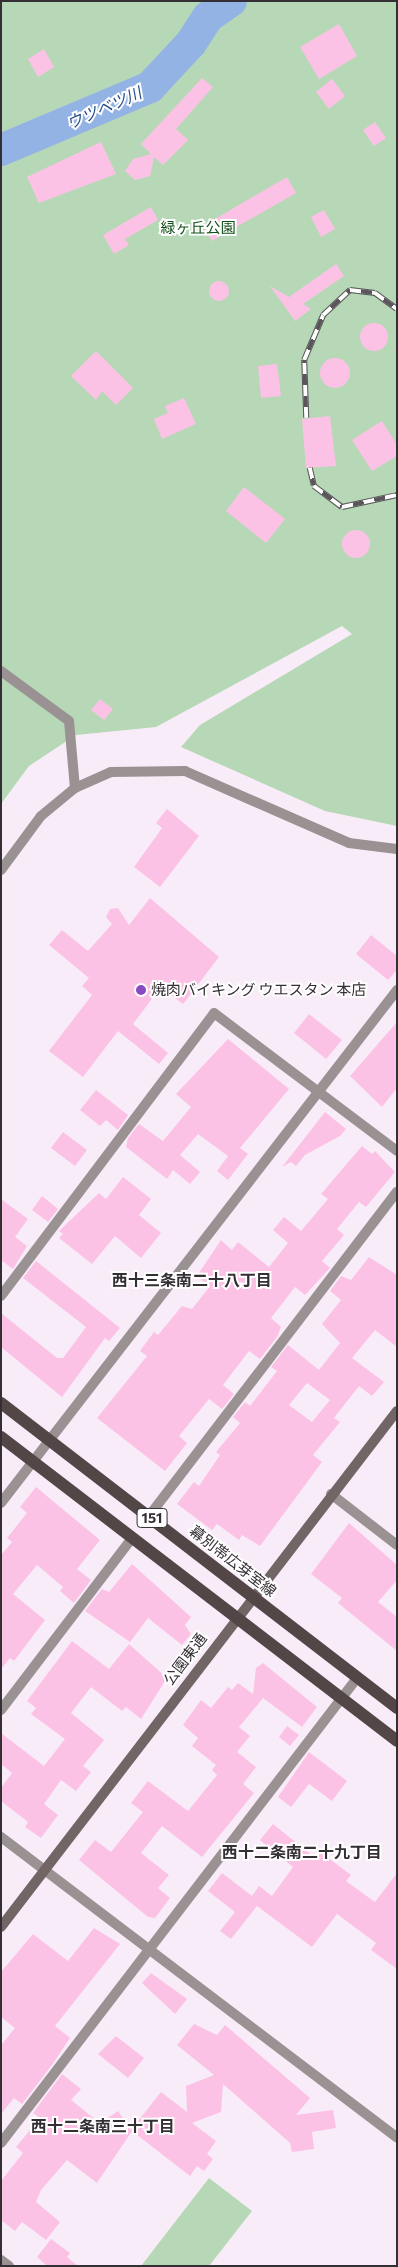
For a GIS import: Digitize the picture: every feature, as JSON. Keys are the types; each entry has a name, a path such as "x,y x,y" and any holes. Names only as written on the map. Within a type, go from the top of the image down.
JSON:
{"main road":[{"name":"幕別帯広芽室線","path":"1,1403 397,1708"},
{"name":"151","path":"1,1437 397,1741"}],"street":[{"path":"1,671 69,721 75,788"},
{"path":"1,870 41,816 75,788 111,772 185,771 349,843 397,849"},
{"path":"1,1503 317,1091 397,990"},
{"path":"1,1296 214,1013 397,1151"},
{"path":"149,1516 397,1192"},
{"name":"公園東通","path":"1,1927 331,1494 397,1411"},
{"path":"331,1494 397,1545"},
{"path":"1,1710 132,1538"},
{"path":"1,2143 152,1950 357,1678"},
{"path":"1,1837 397,2138"},
{"path":"1,2260 9,2266"}],"green space":[{"name":"緑ヶ丘公園","path":"1,1 397,1 397,826 325,811 181,747 200,725 352,634 342,626 156,727 76,735 29,766 1,804"},
{"path":"209,2178 252,2211 209,2266 141,2266"}],"building":[{"path":"339,24 357,56 319,79 300,47"},
{"path":"44,49 54,67 38,77 28,59"},
{"path":"202,78 213,87 176,129 188,140 163,165 154,157 150,176 135,180 125,171 133,159 151,154 141,144"},
{"path":"332,79 345,96 329,109 316,92"},
{"path":"375,122 386,138 374,146 363,130"},
{"path":"101,142 116,174 39,203 27,177"},
{"path":"287,177 296,193 212,241 203,226"},
{"path":"151,207 158,220 125,239 129,245 114,254 103,235"},
{"path":"324,210 335,229 321,237 311,217"},
{"path":"336,264 344,276 303,304 311,309 295,321 270,286 289,297"},
{"path":"219,281 226,284 229,291 226,298 219,301 212,298 209,291 212,284"},
{"path":"374,323 384,327 388,337 384,347 374,351 364,347 360,337 364,327"},
{"path":"96,351 133,388 116,405 102,391 96,400 71,376"},
{"path":"335,358 346,362 350,373 346,384 335,388 324,384 320,373 324,362"},
{"path":"277,364 281,396 261,398 258,366"},
{"path":"184,398 196,424 162,439 154,419 168,413 165,406"},
{"path":"330,416 336,466 306,468 302,419"},
{"path":"382,421 397,445 397,456 372,471 352,440"},
{"path":"244,487 285,519 266,543 226,511"},
{"path":"356,530 366,534 370,544 366,554 356,558 346,554 342,544 346,534"},
{"path":"100,699 113,709 104,720 91,710"},
{"path":"167,809 199,836 160,887 134,867 162,828 156,823"},
{"path":"150,898 219,957 183,1004 161,987 133,1024 168,1053 159,1064 118,1031 83,1077 49,1051 92,995 82,986 89,978 49,945 62,930 88,951 112,924 106,917 110,909 118,908 129,925"},
{"path":"371,935 397,956 397,970 388,980 356,954"},
{"path":"309,1014 342,1040 326,1059 294,1033"},
{"path":"397,1022 397,1088 382,1107 350,1076"},
{"path":"228,1039 289,1089 240,1148 248,1154 228,1180 217,1171 228,1156 198,1134 180,1155 200,1172 190,1184 173,1170 167,1179 126,1147 128,1138 139,1124 163,1141 191,1107 176,1094"},
{"path":"96,1090 128,1115 118,1130 106,1120 100,1126 80,1110"},
{"path":"325,1112 346,1129 340,1136 305,1155 296,1166 291,1162 282,1167"},
{"path":"63,1132 87,1150 75,1166 51,1148"},
{"path":"362,1146 372,1154 375,1151 395,1172 366,1207 359,1202 337,1229 344,1235 322,1261 330,1268 305,1295 295,1287 271,1318 281,1327 277,1337 260,1359 249,1351 223,1385 234,1394 222,1409 209,1399 179,1436 187,1443 165,1471 97,1418 147,1356 140,1351 154,1332 158,1335 182,1306 192,1309 210,1286 197,1276 221,1240 232,1250 238,1242 269,1267 288,1243 273,1230 284,1217 301,1231 328,1199 321,1194"},
{"path":"123,1177 151,1199 139,1215 161,1233 141,1258 115,1236 92,1264 59,1238 63,1234 59,1231 99,1193 106,1199"},
{"path":"42,1196 58,1209 48,1222 32,1210"},
{"path":"1,1199 28,1219 15,1237 27,1246 13,1269 1,1260"},
{"path":"369,1257 397,1275 397,1347 375,1330 352,1358 384,1382 372,1396 359,1386 334,1418 340,1422 313,1455 322,1462 260,1546 242,1535 239,1540 217,1524 212,1530 177,1504 194,1482 199,1486 220,1455 216,1452 240,1423 233,1417 245,1402 250,1406 277,1371 271,1367 288,1345 319,1370 340,1343 322,1324 341,1300 330,1291 341,1276 351,1280","holes":["307,1383 330,1400 312,1422 289,1405"]},
{"path":"36,1261 120,1328 109,1341 105,1338 62,1397 1,1347 1,1313 57,1358 63,1358 86,1327 23,1278"},
{"path":"36,1487 100,1540 77,1569 91,1580 74,1603 60,1591 63,1587 37,1565 13,1594 45,1620 14,1661 10,1658 1,1669 1,1555 12,1542 7,1538 27,1513 20,1507"},
{"path":"349,1523 397,1565 397,1580 378,1602 397,1617 397,1651 338,1603 342,1598 311,1574"},
{"path":"132,1564 191,1617 185,1625 191,1634 182,1645 148,1618 130,1642 85,1611 102,1589 109,1592"},
{"path":"72,1641 109,1669 129,1644 167,1678 141,1719 126,1707 122,1711 91,1687 71,1713 104,1740 83,1766 91,1772 76,1791 61,1780 44,1804 58,1815 41,1838 25,1827 28,1822 1,1801 1,1788 12,1773 1,1764 1,1733 44,1766 65,1739 31,1714 36,1708 27,1701"},
{"path":"263,1663 317,1707 302,1727 263,1698 239,1727 250,1736 237,1752 256,1767 243,1784 254,1793 202,1857 162,1826 141,1853 169,1875 158,1888 170,1898 155,1918 148,1917 79,1860 95,1840 111,1852 143,1812 131,1803 148,1781 188,1811 217,1775 212,1770 216,1765 192,1746 198,1738 183,1725 201,1700 211,1708 228,1687 232,1690 238,1683 253,1694 256,1668"},
{"path":"287,1726 299,1735 290,1746 279,1737"},
{"path":"309,1752 347,1781 332,1801 309,1784 291,1807 278,1797"},
{"path":"273,1824 314,1857 319,1851 351,1875 346,1881 375,1902 397,1873 397,1969 371,1950 376,1943 337,1914 312,1947 257,1906 231,1939 220,1931 235,1912 208,1891 222,1873 252,1896 259,1886 272,1896 293,1867 260,1840"},
{"path":"94,1928 120,1944 55,2026 70,2038 52,2065 22,2104 14,2098 1,2114 1,2045 15,2028 1,2017 1,1972 33,1934 68,1961"},
{"path":"151,1973 187,1999 175,2014 142,1983"},
{"path":"194,2024 217,2035 225,2025 310,2098 296,2115 333,2110 336,2128 312,2132 314,2149 292,2152 290,2143 223,2084 221,2112 192,2123 216,2141 207,2154 213,2159 204,2171 197,2166 190,2176 132,2131 97,2183 67,2160 41,2190 36,2202 60,2222 46,2240 22,2222 15,2231 1,2220 1,2181 23,2153 16,2147 40,2118 33,2113 62,2074 81,2089 71,2100 100,2123 118,2111 131,2130 161,2092 187,2112 186,2086 214,2075 177,2045"},
{"path":"116,2036 144,2058 128,2078 98,2054"},
{"path":"51,2239 70,2253 67,2257 78,2266 47,2266 37,2257"}],"waterway":[{"name":"ウツベツ川","path":"1,150 150,87 191,43 208,17 231,1"}],"railway":[{"path":"306,418 304,360 323,315 350,290 375,293 397,309"},
{"path":"310,468 314,486 342,507 397,495"}],"place":[{"name":"焼肉バイキング ウエスタン 本店","path":"141,990"}],"district":[{"name":"西十三条南二十八丁目","path":"192,1280"},
{"name":"西十二条南二十九丁目","path":"302,1852"},
{"name":"西十二条南三十丁目","path":"103,2126"}]}
